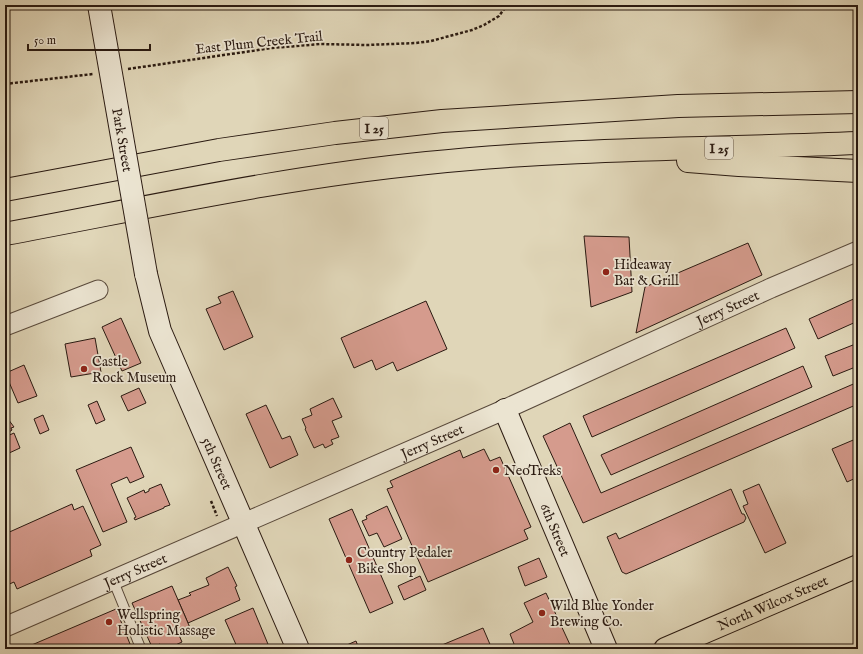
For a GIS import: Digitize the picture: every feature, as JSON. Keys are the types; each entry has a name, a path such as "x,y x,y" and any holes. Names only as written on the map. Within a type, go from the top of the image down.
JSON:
{"main road":[{"path":"748,104 858,93"},
{"name":"I 25","path":"5,190 219,150 342,132 442,120 670,106 858,102"},
{"name":"I 25","path":"5,234 276,183 360,170 426,163 580,151 858,143"},
{"path":"580,151 740,165 858,171"},
{"name":"North Wilcox Street","path":"666,649 858,566"}],"street":[{"name":"Park Street","path":"99,5 146,274"},
{"name":"Jerry Street","path":"5,627 505,410 771,288 858,251"},
{"name":"5th Street","path":"146,274 160,331 298,649"},
{"path":"5,326 98,290"},
{"name":"6th Street","path":"505,410 606,649"}],"lane":[{"path":"113,580 141,649"}],"path":[{"name":"East Plum Creek Trail","path":"124,69 272,48 320,44 366,45 431,41 472,30 484,25 499,16 507,5"},
{"path":"5,84 93,74"}],"building":[{"path":"584,236 629,237 632,292 591,307"},
{"path":"748,243 762,275 636,333 645,287"},
{"path":"233,291 253,337 224,350 206,309 221,303 218,297"},
{"path":"858,297 858,321 818,339 809,319"},
{"path":"426,301 447,349 397,371 393,362 376,370 372,360 354,368 341,338"},
{"path":"121,318 141,363 122,371 102,327"},
{"path":"786,328 795,348 592,437 583,416"},
{"path":"95,338 101,372 71,377 65,344"},
{"path":"858,343 858,366 833,376 825,356"},
{"path":"24,365 37,396 18,403 6,375 9,373 8,372"},
{"path":"803,366 812,387 611,475 601,455"},
{"path":"858,382 858,404 583,523 543,436 570,423 601,493"},
{"path":"139,388 146,403 128,411 121,396"},
{"path":"333,398 342,417 332,421 339,437 331,440 333,444 325,448 323,444 314,448 302,419 312,415 310,409"},
{"path":"97,401 105,420 96,424 88,405"},
{"path":"266,405 282,439 290,436 298,455 270,468 246,414"},
{"path":"43,415 49,430 40,434 34,419"},
{"path":"8,419 14,427 11,428 12,430 5,435 5,420"},
{"path":"14,433 20,448 7,454 5,450 5,437"},
{"path":"858,438 858,477 847,482 832,449"},
{"path":"131,447 144,477 130,483 127,477 111,484 127,522 103,532 76,470"},
{"path":"484,449 490,461 500,457 531,527 524,530 528,539 428,582 387,489 393,487 390,481 460,450 463,458"},
{"path":"161,484 170,505 135,520 134,518 136,517 127,498 144,490 145,493 149,491 149,489"},
{"path":"759,484 786,543 765,553 743,506 748,504 743,491"},
{"path":"731,489 742,514 744,514 746,518 744,522 626,574 622,572 607,537 616,533 619,539"},
{"path":"72,504 74,510 83,506 101,545 90,550 92,556 17,589 14,582 5,586 5,534"},
{"path":"387,506 402,539 384,547 377,533 369,536 362,521 367,519 366,516"},
{"path":"352,509 393,603 370,613 329,519"},
{"path":"539,558 547,577 525,586 518,567"},
{"path":"228,567 237,586 235,587 240,600 188,623 178,600 191,595 189,593 209,585 206,578"},
{"path":"420,576 426,590 404,600 398,586"},
{"path":"172,586 191,630 179,635 182,642 167,649 162,649 160,644 152,647 132,603"},
{"name":"Wild Blue Yonder Brewing Co.","path":"546,593 572,649 516,649 510,634 533,622 524,603"},
{"path":"253,608 270,649 238,649 225,620"},
{"path":"116,609 132,649 27,649 27,647"},
{"path":"483,628 492,649 444,649 442,645"},
{"path":"356,641 359,649 340,649 340,648"}],"place":[{"name":"Hideaway Bar & Grill","path":"606,272"},
{"name":"Castle Rock Museum","path":"84,369"},
{"name":"NeoTreks","path":"496,470"},
{"name":"Country Pedaler Bike Shop","path":"349,560"},
{"name":"Wild Blue Yonder Brewing Co.","path":"542,613"},
{"name":"Wellspring Holistic Massage","path":"109,622"}]}
